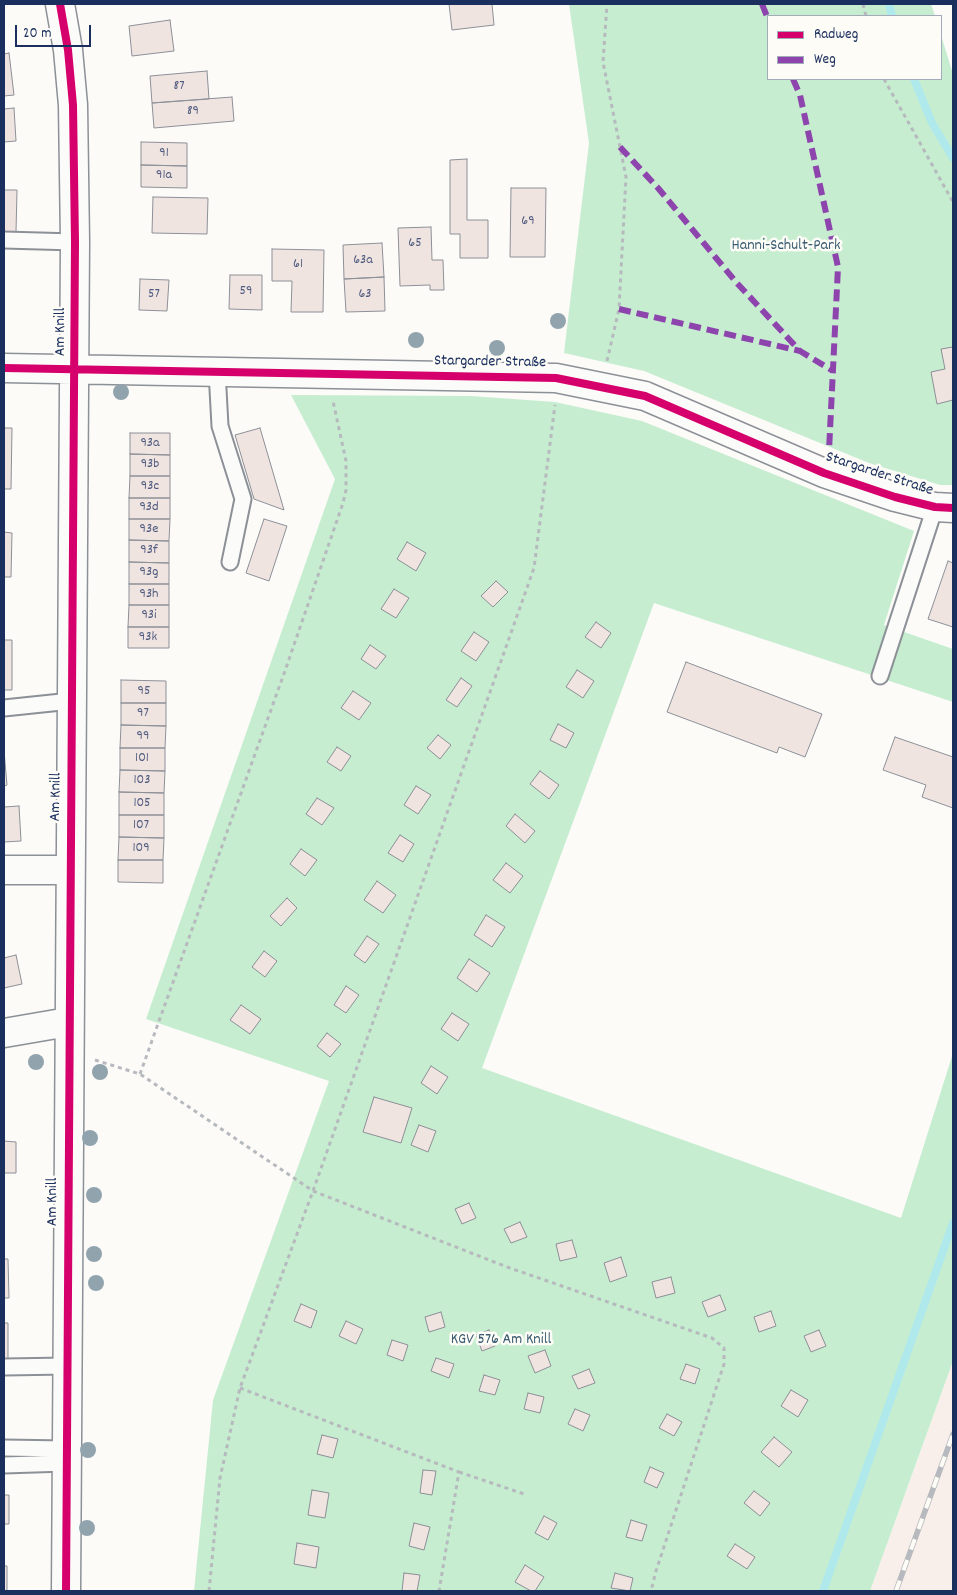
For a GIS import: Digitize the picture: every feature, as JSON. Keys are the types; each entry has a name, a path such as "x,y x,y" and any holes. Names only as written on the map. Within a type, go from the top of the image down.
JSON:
{"street":[{"name":"Am Knill","path":"60,4 68,50 73,105 75,242 68,1022 66,1591"},
{"name":"Stargarder Straße","path":"4,368 556,378 645,396 824,473 895,497 944,508"},
{"path":"4,870 70,870"},
{"path":"4,1033 68,1022"}],"lane":[{"path":"4,240 75,242"},
{"path":"217,371 220,426 243,499 230,562"},
{"path":"880,676 944,508"},
{"path":"4,708 71,701"},
{"path":"4,1367 67,1366"},
{"path":"4,1448 66,1456"},
{"path":"4,1465 66,1456"}],"path":[{"path":"601,386 618,309 626,177 603,62 607,4"},
{"path":"885,80 953,202"},
{"path":"209,1591 220,1478 240,1388 313,1191 534,568 556,396"},
{"path":"140,1074 286,668 343,503 346,490 346,461 333,399"},
{"path":"68,1054 86,1057 140,1074 313,1191 507,1267 712,1338 724,1348 724,1364 651,1591"},
{"path":"240,1388 459,1472 527,1494"},
{"path":"439,1591 459,1472"}],"shaded area":[{"path":"953,1361 953,1591 870,1591 919,1456"}],"green space":[{"name":"Hanni-Schult-Park","path":"569,4 931,4 935,15 767,15 767,80 942,80 942,38 953,74 953,485 940,485 869,463 644,371 564,353 589,143"},
{"name":"KGV 576 Am Knill","path":"291,395 471,396 555,402 642,421 914,531 884,625 953,649 953,702 654,603 482,1068 901,1218 953,1053 953,1361 870,1591 194,1591 213,1400 329,1081 146,1019 335,479"}],"building":[{"path":"449,4 492,4 494,25 452,30"},
{"path":"170,20 174,51 132,56 129,26"},
{"path":"9,53 14,95 4,96 4,54"},
{"path":"207,71 209,99 152,103 150,76"},
{"path":"232,97 234,121 154,128 152,103"},
{"path":"14,108 16,141 4,142 4,109"},
{"path":"141,142 187,143 187,166 141,165"},
{"path":"467,159 467,220 488,220 488,258 460,258 460,234 450,234 450,160"},
{"path":"141,165 187,166 187,188 141,187"},
{"path":"511,188 546,188 545,257 510,257"},
{"path":"4,190 17,190 16,232 4,232"},
{"path":"153,197 208,198 207,234 152,233"},
{"path":"431,227 432,260 443,260 444,290 430,290 430,285 400,286 398,228"},
{"path":"382,243 384,277 344,279 343,245"},
{"path":"272,249 324,250 323,312 291,312 292,281 272,281"},
{"path":"230,275 262,275 262,310 229,309"},
{"path":"384,277 385,311 346,312 344,279"},
{"path":"140,279 169,280 167,311 139,310"},
{"path":"953,347 953,400 937,404 931,372 945,369 941,349"},
{"path":"4,428 12,428 11,489 4,489"},
{"path":"260,428 284,510 254,499 235,435"},
{"path":"130,433 170,433 170,455 130,454"},
{"path":"130,454 170,455 170,476 130,476"},
{"path":"130,476 170,476 170,498 129,498"},
{"path":"129,498 170,498 170,519 129,519"},
{"path":"129,519 170,519 169,541 129,540"},
{"path":"264,519 287,526 269,581 246,573"},
{"path":"4,532 12,533 11,577 4,577"},
{"path":"129,540 169,541 169,563 129,562"},
{"path":"407,542 426,553 416,571 397,559"},
{"path":"948,561 953,563 953,627 928,619"},
{"path":"129,562 169,563 169,584 129,584"},
{"path":"496,581 508,592 493,607 481,596"},
{"path":"129,584 169,584 169,605 129,605"},
{"path":"394,589 409,598 396,618 381,609"},
{"path":"129,605 169,605 169,627 128,627"},
{"path":"596,622 611,633 601,648 585,637"},
{"path":"128,627 169,627 169,648 128,648"},
{"path":"474,632 489,642 476,661 461,651"},
{"path":"4,640 12,640 12,690 4,690"},
{"path":"370,645 386,656 376,669 361,659"},
{"path":"686,662 822,714 805,757 779,747 777,753 667,712"},
{"path":"577,670 594,681 583,698 566,687"},
{"path":"461,678 472,686 457,707 446,700"},
{"path":"121,680 166,681 166,703 121,703"},
{"path":"353,691 371,703 359,720 341,708"},
{"path":"121,703 166,703 166,726 121,725"},
{"path":"558,724 574,733 566,748 550,740"},
{"path":"121,725 166,726 165,748 120,748"},
{"path":"438,735 451,745 440,759 427,748"},
{"path":"895,737 953,757 953,808 922,797 926,785 883,770"},
{"path":"337,747 351,756 341,771 327,762"},
{"path":"120,748 165,748 165,771 120,770"},
{"path":"4,751 7,785 4,786"},
{"path":"120,770 165,771 164,793 119,792"},
{"path":"540,771 559,785 549,799 530,784"},
{"path":"416,786 431,795 418,814 404,805"},
{"path":"119,792 164,793 164,815 119,815"},
{"path":"317,798 334,808 322,825 306,814"},
{"path":"19,806 21,841 4,842 4,807"},
{"path":"515,814 535,831 525,843 506,826"},
{"path":"119,815 164,815 164,838 119,837"},
{"path":"400,835 414,844 403,862 388,853"},
{"path":"119,837 164,838 163,860 118,860"},
{"path":"301,849 317,860 305,876 290,864"},
{"path":"118,860 163,860 163,883 118,882"},
{"path":"506,863 523,876 510,893 493,880"},
{"path":"377,881 396,895 383,913 364,900"},
{"path":"287,898 297,908 281,926 270,916"},
{"path":"486,915 505,927 492,947 474,935"},
{"path":"367,936 379,944 365,963 354,955"},
{"path":"264,951 277,961 265,977 252,967"},
{"path":"16,955 22,984 4,988 4,958"},
{"path":"469,959 490,973 477,992 457,978"},
{"path":"346,986 359,995 346,1013 334,1005"},
{"path":"241,1005 261,1019 250,1034 230,1020"},
{"path":"452,1013 469,1024 458,1041 441,1029"},
{"path":"327,1033 341,1044 330,1057 317,1046"},
{"path":"431,1066 448,1077 437,1094 421,1083"},
{"path":"374,1097 412,1108 401,1143 363,1132"},
{"path":"419,1125 436,1131 428,1152 411,1145"},
{"path":"4,1141 16,1142 16,1173 4,1173"},
{"path":"469,1203 476,1218 462,1224 455,1209"},
{"path":"520,1222 527,1237 511,1243 504,1229"},
{"path":"572,1240 577,1257 560,1261 556,1244"},
{"path":"621,1257 627,1276 610,1282 604,1263"},
{"path":"4,1259 8,1259 9,1298 4,1298"},
{"path":"671,1277 675,1293 656,1298 652,1282"},
{"path":"720,1295 726,1310 708,1317 702,1302"},
{"path":"301,1304 317,1311 311,1328 294,1321"},
{"path":"771,1311 776,1326 759,1332 754,1317"},
{"path":"441,1312 445,1327 429,1332 425,1317"},
{"path":"346,1321 363,1329 356,1344 339,1336"},
{"path":"4,1323 8,1323 8,1359 4,1359"},
{"path":"489,1330 495,1346 482,1351 476,1335"},
{"path":"819,1330 826,1346 811,1352 804,1336"},
{"path":"392,1340 408,1345 403,1361 387,1355"},
{"path":"545,1350 551,1366 535,1373 528,1356"},
{"path":"436,1358 454,1364 449,1378 431,1371"},
{"path":"686,1364 700,1369 695,1384 680,1379"},
{"path":"589,1369 595,1383 578,1389 572,1376"},
{"path":"484,1375 500,1380 495,1395 479,1391"},
{"path":"791,1390 808,1400 798,1417 781,1406"},
{"path":"528,1393 544,1397 540,1413 524,1409"},
{"path":"575,1409 590,1415 583,1431 568,1424"},
{"path":"667,1414 682,1422 674,1436 659,1428"},
{"path":"322,1435 338,1439 333,1458 317,1454"},
{"path":"774,1437 792,1452 779,1467 761,1452"},
{"path":"650,1467 664,1473 657,1488 644,1482"},
{"path":"423,1470 436,1471 432,1495 420,1493"},
{"path":"312,1490 329,1493 325,1518 308,1515"},
{"path":"754,1491 770,1503 760,1516 744,1503"},
{"path":"4,1495 9,1495 9,1524 4,1524"},
{"path":"544,1516 557,1523 548,1540 535,1533"},
{"path":"631,1520 647,1525 642,1541 626,1537"},
{"path":"414,1523 430,1527 424,1550 409,1546"},
{"path":"297,1543 319,1547 316,1568 294,1564"},
{"path":"735,1544 755,1557 747,1569 727,1556"},
{"path":"525,1565 544,1577 535,1591 531,1591 515,1582"},
{"path":"4,1566 7,1566 7,1591 4,1591"},
{"path":"404,1573 420,1575 417,1591 402,1591"},
{"path":"615,1573 633,1578 630,1591 611,1588"}],"waterway":[{"path":"889,4 892,15"},
{"path":"914,80 932,123 953,158"},
{"path":"823,1591 953,1223"}],"railway":[{"path":"896,1591 953,1434"}],"marked path":[{"path":"762,4 767,16"},
{"path":"793,80 800,95 838,267 829,451"},
{"path":"620,147 658,188 736,282 800,351 833,371"},
{"path":"619,309 800,351"}],"cycle path":[{"path":"60,4 68,50 73,105 75,242 66,1591"},
{"path":"4,368 556,378 645,396 824,473 895,497 935,507 953,508"}]}
